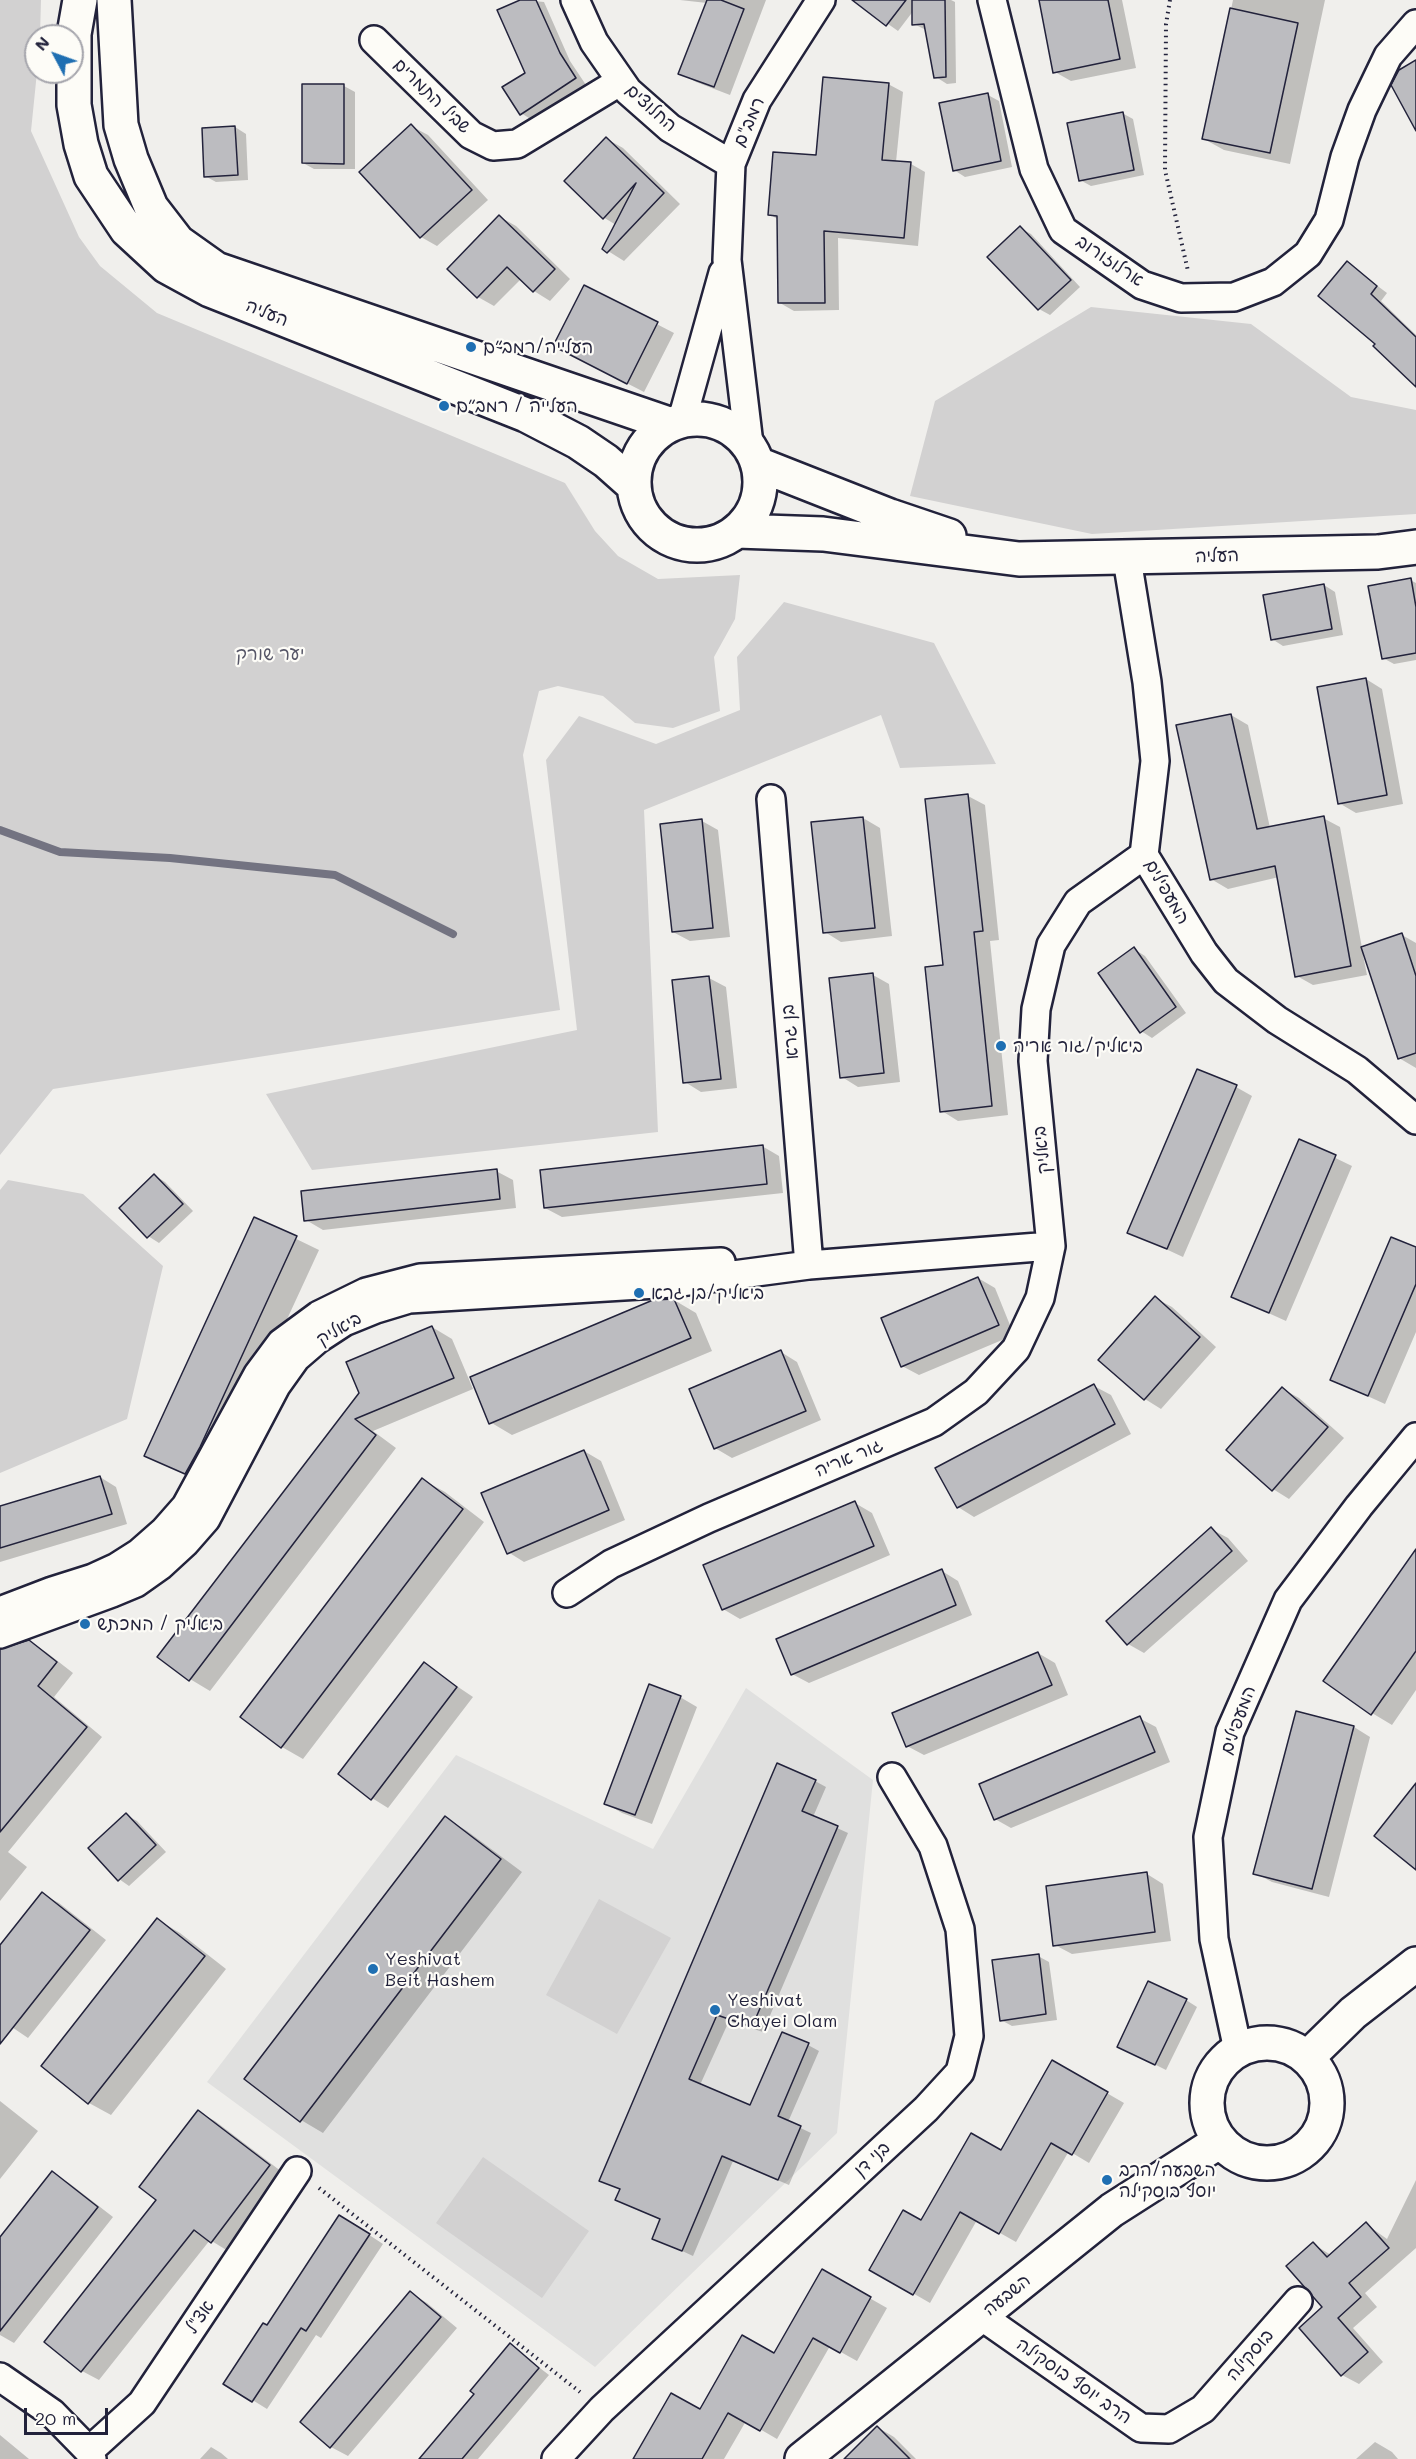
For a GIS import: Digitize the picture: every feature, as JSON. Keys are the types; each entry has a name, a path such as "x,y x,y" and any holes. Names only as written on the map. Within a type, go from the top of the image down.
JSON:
{"main road":[{"name":"העליה","path":"80,0 74,34 74,105 81,144 92,176 127,230 166,266 210,290 526,415 578,442 606,461 633,485"},
{"name":"העליה","path":"114,0 122,125 131,159 151,207 178,242 216,268 675,422"},
{"path":"701,418 719,422 735,431 753,454 761,482 758,500 750,517 737,531 720,541 700,545 680,543 662,535 647,522 637,504 633,485 635,466 642,449 654,435 675,422 701,418"},
{"name":"העליה","path":"753,454 890,516 1019,559"},
{"name":"העליה","path":"737,531 823,534 1019,559 1378,552 1416,547"},
{"path":"1308,2057 1353,2013 1416,1964"},
{"path":"1259,2044 1281,2044 1308,2057 1318,2069 1325,2083 1327,2113 1323,2128 1304,2152 1290,2160 1260,2163 1238,2156 1220,2141 1212,2128 1207,2099 1216,2071 1226,2059 1238,2050 1259,2044"},
{"name":"השבעה","path":"802,2459 1112,2210 1220,2141"}],"street":[{"name":"החלוצים","path":"575,0 594,42 628,91 670,128 731,164"},
{"name":"רמב\"ם","path":"753,454 727,260 731,164 757,100 821,0"},
{"name":"ארלוזורוב","path":"992,0 1034,169 1063,230 1142,285 1181,298 1234,297 1273,282 1308,254 1329,220 1345,157 1372,88 1388,56 1416,24"},
{"name":"שביל התמרים","path":"374,40 471,135 493,146 517,144 621,81"},
{"name":"רמב\"ם","path":"675,422 727,260"},
{"name":"המעפילים","path":"1127,558 1148,682 1155,761 1144,855 1204,954 1226,981 1277,1020 1357,1070 1416,1120"},
{"name":"בן גרא","path":"771,799 809,1265"},
{"name":"ביאליק","path":"0,1634 112,1593 136,1582 160,1566 206,1519 276,1386 296,1358 318,1339 344,1322 376,1309 409,1299 673,1283 809,1265 1051,1246 1033,1061 1036,1009 1051,945 1078,902 1144,855"},
{"name":"גור אריה","path":"567,1593 611,1564 709,1518 934,1422 968,1398 1016,1349 1040,1298 1051,1246"},
{"name":"ביאליק","path":"0,1611 52,1590 93,1578 140,1553 186,1506 258,1374 281,1343 319,1315 366,1292 420,1278 629,1265 724,1262 809,1265"},
{"name":"המעפילים","path":"1238,2050 1214,1940 1208,1837 1230,1732 1288,1600 1359,1506 1416,1437"},
{"name":"בני דן","path":"556,2459 602,2409 917,2117 960,2072 969,2036 960,1929 933,1846 892,1777"},
{"name":"אצ\"ל","path":"90,2455 142,2403 297,2172"},
{"name":"בוסקילה","path":"1203,2409 1298,2301"},
{"name":"הרב יוסף בוסקילה","path":"981,2316 1141,2428 1169,2429 1203,2409"},
{"path":"0,2377 52,2413 90,2455"}],"path":[{"path":"1170,0 1166,24 1165,170 1194,298"},
{"path":"297,2172 602,2409"}],"shaded area":[{"path":"746,1688 873,1780 837,2133 595,2367 207,2082 456,1755 653,1849"}],"green space":[{"name":"יער שורק","path":"0,0 41,0 40,24 24,24 24,84 36,84 31,131 79,237 100,266 157,313 565,483 595,531 618,556 658,579 740,575 735,619 714,657 720,711 673,728 635,723 603,696 558,686 539,691 523,755 560,1010 53,1089 0,1155"},
{"path":"1091,307 1251,324 1351,397 1416,410 1416,514 1092,534 910,496 935,401"},
{"path":"784,602 934,643 996,764 900,768 881,715 644,810 658,1132 312,1170 266,1094 577,1030 546,760 579,716 656,744 740,710 737,657"},
{"path":"8,1180 83,1194 163,1266 127,1419 0,1473 0,1190"},
{"path":"599,1899 671,1938 617,2034 546,1995"},
{"path":"483,2157 589,2231 542,2298 436,2223"}],"building":[{"path":"520,0 536,0 560,53 576,78 520,115 502,87 525,73 497,10"},
{"path":"707,0 721,0 744,9 714,87 678,74"},
{"path":"852,0 906,0 886,26"},
{"path":"912,0 945,0 946,77 934,78 924,24 912,25"},
{"path":"1039,0 1108,0 1120,59 1053,73"},
{"path":"1230,8 1298,23 1270,153 1202,139"},
{"path":"1416,60 1416,131 1391,85 1399,70"},
{"path":"823,77 889,83 882,160 911,162 904,238 824,231 825,303 778,303 777,216 768,215 773,152 816,155"},
{"path":"302,84 344,84 344,164 302,163"},
{"path":"988,93 1001,161 953,171 939,103"},
{"path":"1123,112 1134,170 1079,181 1067,123"},
{"path":"411,124 472,190 420,238 359,172"},
{"path":"235,126 238,175 204,177 202,128"},
{"path":"606,137 664,193 607,253 602,249 636,183 603,219 564,181"},
{"path":"499,215 555,269 533,292 507,267 477,298 447,269"},
{"path":"1020,226 1071,280 1038,310 987,257"},
{"path":"1347,261 1377,286 1371,294 1416,337 1416,387 1373,346 1375,344 1318,296"},
{"path":"584,285 658,322 627,384 553,346"},
{"path":"1411,578 1416,607 1416,653 1382,659 1368,586"},
{"path":"1324,584 1332,629 1271,640 1263,595"},
{"path":"1366,678 1387,795 1338,804 1317,687"},
{"path":"1231,714 1257,829 1324,816 1351,966 1295,977 1275,866 1210,880 1176,725"},
{"path":"968,794 983,931 974,932 992,1106 940,1112 925,967 943,965 925,799"},
{"path":"863,817 875,928 823,933 811,822"},
{"path":"702,819 713,928 672,932 660,824"},
{"path":"1402,933 1416,976 1416,1053 1398,1059 1361,947"},
{"path":"1134,947 1176,1007 1140,1033 1098,973"},
{"path":"873,973 884,1073 840,1078 829,978"},
{"path":"709,976 721,1079 683,1083 672,980"},
{"path":"1197,1069 1237,1085 1167,1249 1127,1233"},
{"path":"1299,1139 1336,1155 1269,1313 1231,1297"},
{"path":"763,1145 767,1184 544,1208 540,1170"},
{"path":"497,1169 500,1199 304,1221 301,1191"},
{"path":"154,1174 183,1204 147,1238 119,1208"},
{"path":"254,1217 297,1236 200,1447 185,1474 144,1456"},
{"path":"1391,1237 1416,1247 1416,1284 1368,1396 1330,1380"},
{"path":"978,1277 999,1325 901,1367 881,1318"},
{"path":"1155,1296 1200,1337 1144,1400 1098,1360"},
{"path":"674,1299 691,1338 489,1424 470,1377 653,1300"},
{"path":"432,1326 454,1378 355,1419 376,1435 189,1681 157,1657 359,1393 346,1362"},
{"path":"781,1350 806,1411 714,1449 689,1389"},
{"path":"1094,1384 1115,1424 957,1508 935,1468"},
{"path":"1282,1387 1328,1427 1272,1491 1226,1450"},
{"path":"584,1450 609,1510 507,1554 481,1493"},
{"path":"100,1476 112,1514 0,1548 0,1506"},
{"path":"422,1478 463,1509 281,1748 240,1717"},
{"path":"855,1501 874,1546 722,1610 703,1565"},
{"path":"1211,1527 1232,1551 1127,1645 1106,1621"},
{"path":"1416,1549 1416,1651 1371,1715 1323,1681"},
{"path":"942,1569 956,1605 791,1675 776,1639"},
{"path":"29,1640 57,1662 38,1686 87,1727 0,1832 0,1649"},
{"path":"1038,1652 1052,1685 906,1747 892,1713"},
{"path":"424,1662 457,1687 371,1800 338,1774"},
{"path":"649,1684 681,1696 635,1815 604,1804"},
{"path":"1296,1711 1354,1726 1312,1889 1253,1874"},
{"path":"1140,1716 1155,1752 994,1820 979,1784"},
{"name":"Yeshivat Chayei Olam","path":"777,1763 816,1780 802,1811 838,1826 752,2027 717,2015 689,2079 750,2105 782,2032 809,2043 778,2116 801,2126 778,2180 722,2156 682,2251 652,2239 660,2219 615,2200 620,2189 599,2181"},
{"path":"1416,1783 1416,1870 1374,1836"},
{"path":"126,1813 156,1845 118,1881 88,1848"},
{"name":"Yeshivat Beit Hashem","path":"445,1816 501,1859 300,2122 244,2079"},
{"path":"1147,1872 1155,1932 1053,1946 1046,1886"},
{"path":"42,1892 90,1930 0,2044 0,1945"},
{"path":"157,1918 205,1956 88,2104 41,2066"},
{"path":"1039,1954 1046,2014 1000,2021 992,1960"},
{"path":"1148,1981 1187,1999 1155,2065 1117,2047"},
{"path":"1052,2060 1108,2092 1072,2155 1051,2143 999,2234 960,2212 913,2295 869,2270 903,2210 921,2220 971,2133 1001,2150"},
{"path":"198,2110 270,2165 211,2243 194,2230 81,2372 44,2342 156,2200 139,2187"},
{"path":"52,2171 98,2207 0,2331 0,2237"},
{"path":"339,2215 370,2234 306,2331 301,2328 252,2402 223,2384 263,2323 267,2325"},
{"path":"1366,2222 1389,2248 1349,2283 1361,2297 1338,2318 1368,2352 1341,2376 1299,2328 1322,2307 1286,2266 1313,2242 1327,2257"},
{"path":"822,2269 871,2297 840,2353 813,2338 760,2431 728,2413 702,2459 633,2459 671,2393 700,2409 742,2335 774,2353"},
{"path":"410,2291 441,2317 330,2448 300,2422"},
{"path":"510,2343 539,2368 462,2459 419,2459 474,2394 470,2391"},
{"path":"877,2426 910,2459 844,2459"}],"waterway":[{"path":"0,830 60,852 170,858 335,875 453,934"}],"place":[{"name":"העלייה/רמב״ם","path":"471,347"},
{"name":"העלייה / רמב״ם","path":"444,406"},
{"name":"ביאליק/גור אריה","path":"1001,1046"},
{"name":"ביאליק/בן גרא","path":"639,1293"},
{"name":"ביאליק / המכתש","path":"85,1624"},
{"name":"Yeshivat Beit Hashem","path":"373,1969"},
{"name":"Yeshivat Chayei Olam","path":"715,2010"},
{"name":"השבעה/הרב יוסף בוסקילה","path":"1107,2180"}]}
